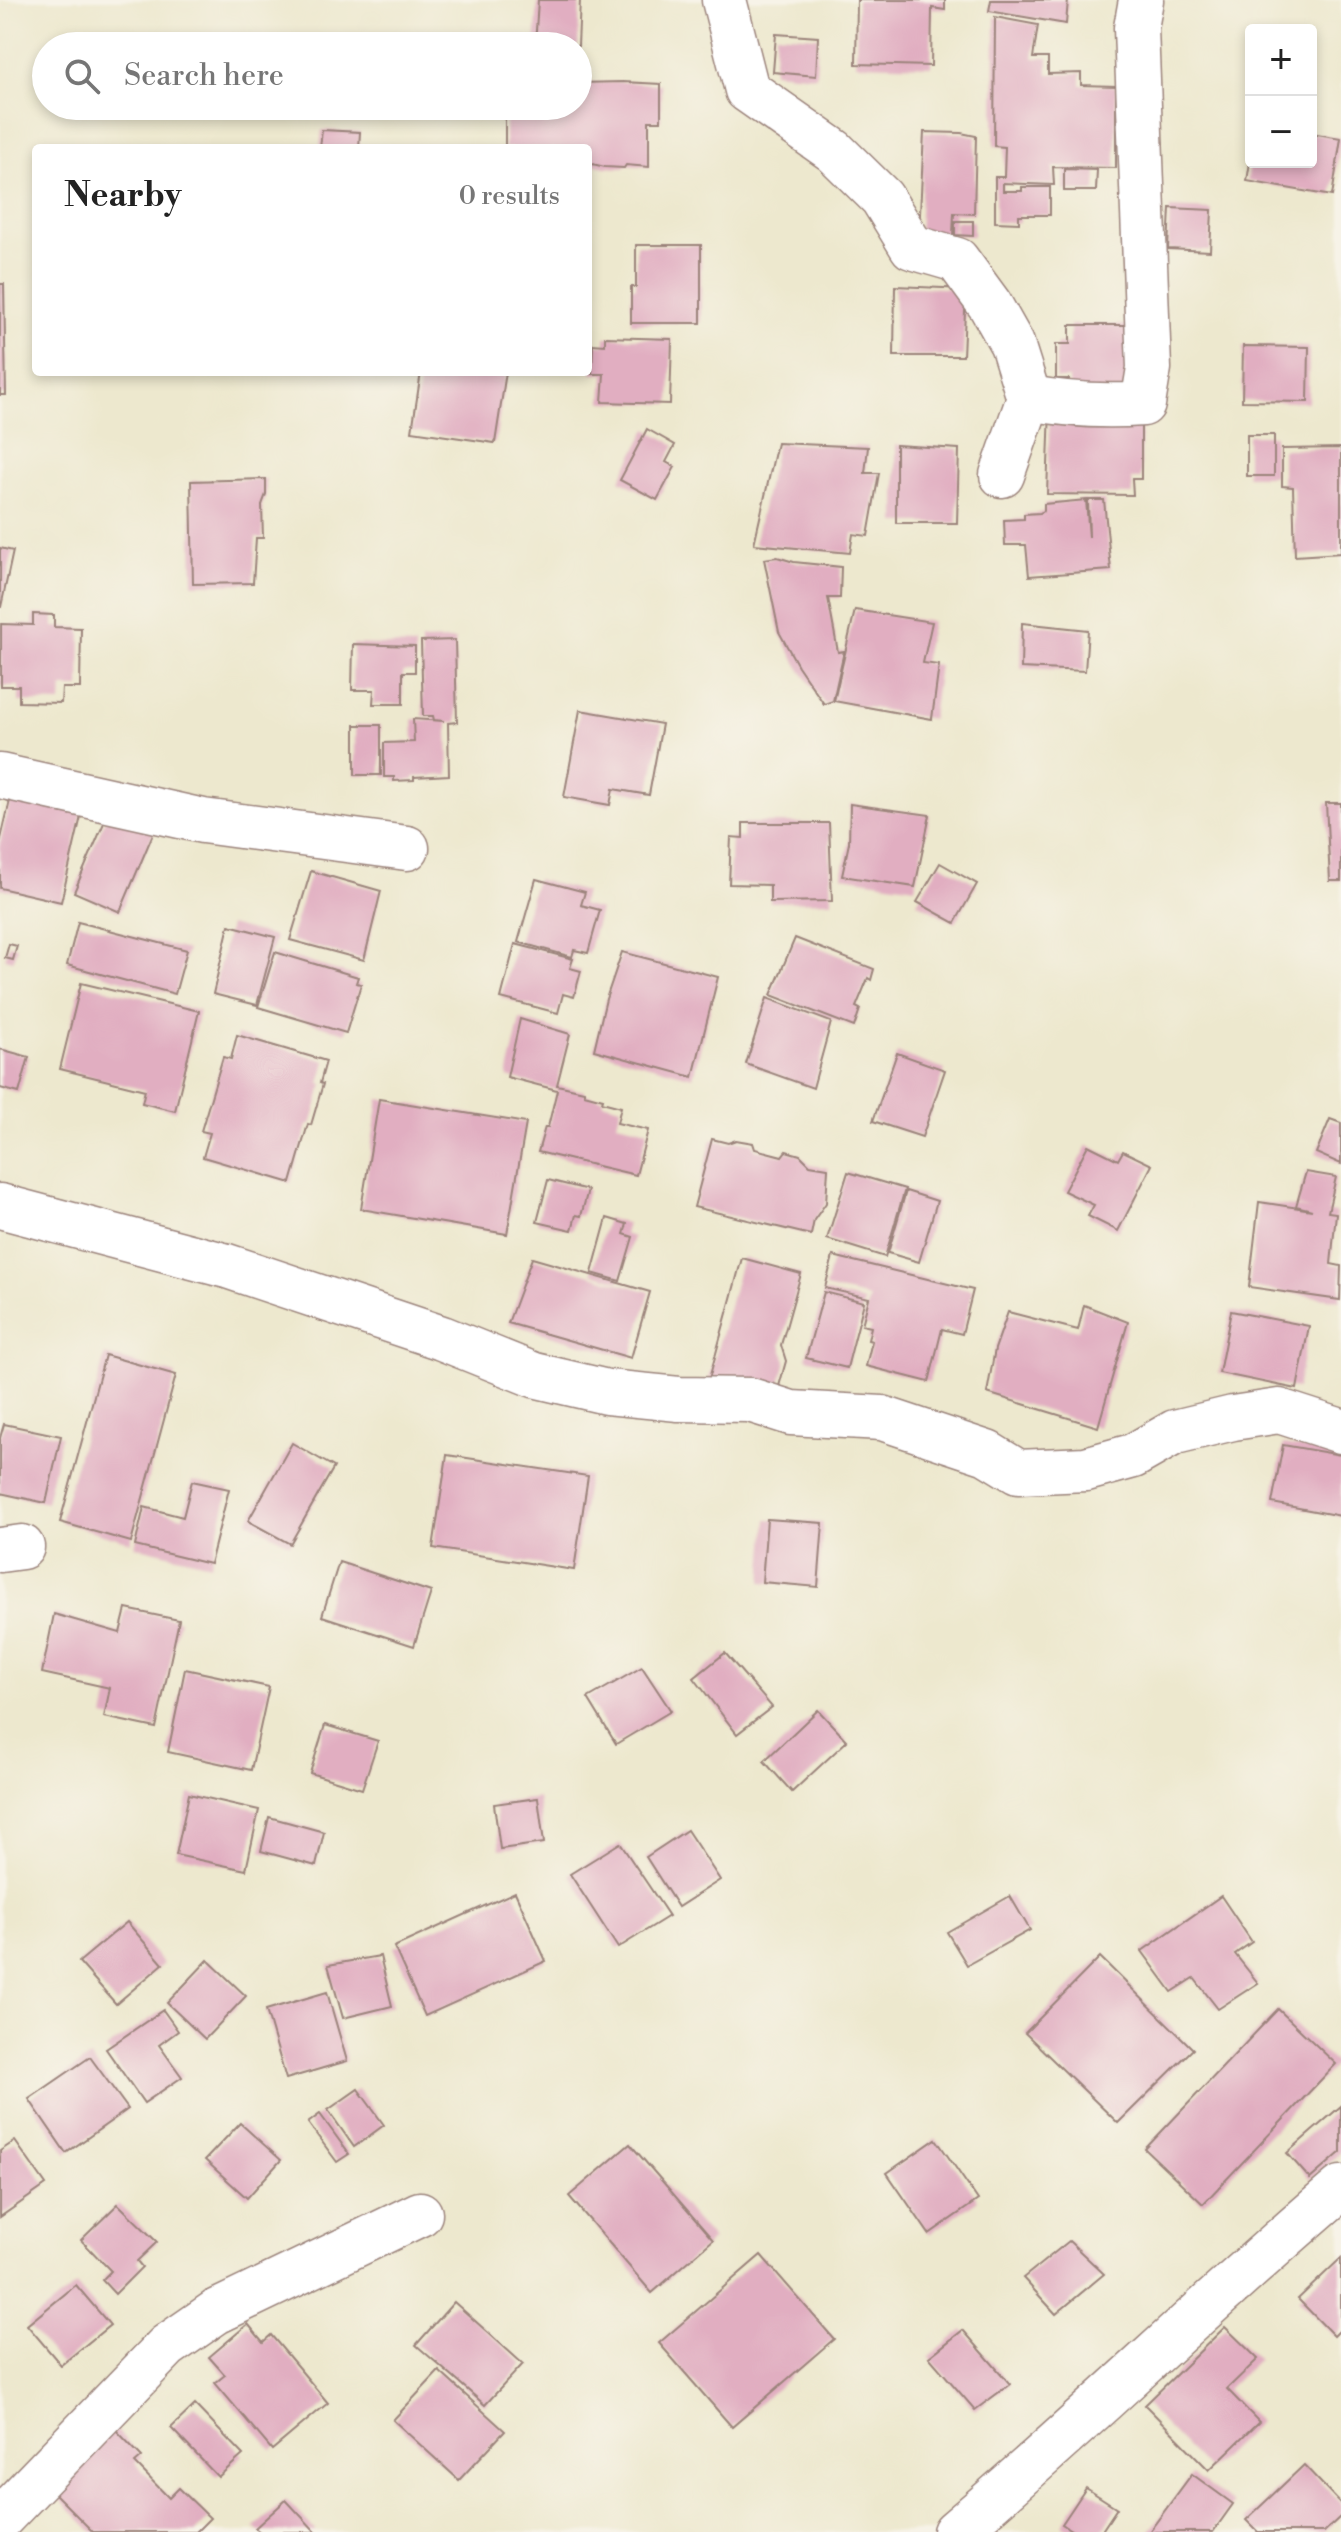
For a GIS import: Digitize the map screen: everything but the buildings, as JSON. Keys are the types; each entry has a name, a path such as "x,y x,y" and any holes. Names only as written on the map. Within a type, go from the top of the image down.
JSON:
{"street":[{"path":"724,0 747,90 834,151 882,198 912,247 957,260 990,305 1012,344 1029,398 1002,475"},
{"path":"1029,398 1106,407 1143,404 1149,368 1136,28 1141,0"},
{"path":"0,776 203,821 407,848"},
{"path":"0,1206 227,1266 442,1338 534,1375 607,1392 679,1399 750,1400 791,1413 835,1413 882,1418 987,1453 1018,1472 1086,1469 1133,1456 1175,1432 1279,1411 1341,1431"},
{"path":"955,2532 1341,2188"},
{"path":"0,2519 167,2346 216,2312 420,2214"}]}
